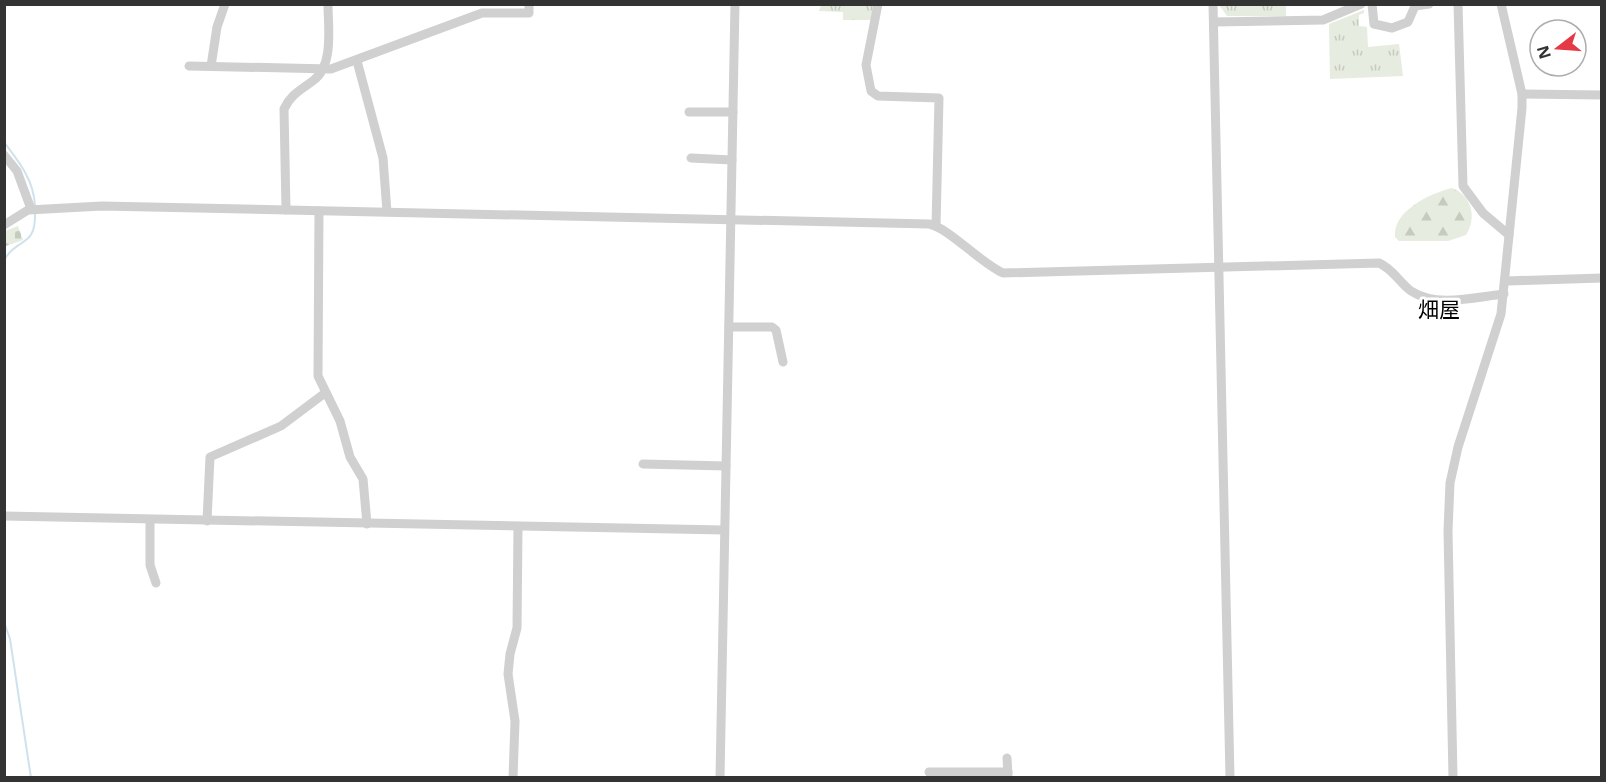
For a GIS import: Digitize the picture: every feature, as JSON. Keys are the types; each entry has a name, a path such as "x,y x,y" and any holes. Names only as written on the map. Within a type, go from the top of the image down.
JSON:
{"street":[{"path":"211,66 217,27 225,4"},
{"path":"286,210 285,109 291,97 316,79 322,70 327,57 328,4"},
{"path":"189,66 322,70 357,61 482,13 529,14 529,4"},
{"path":"720,777 735,4"},
{"path":"878,4 866,65 871,91 878,96 939,98 936,226"},
{"path":"1213,4 1230,777"},
{"path":"1214,22 1323,20 1361,4"},
{"path":"1372,4 1374,24 1392,28 1408,22 1415,6 1429,4"},
{"path":"1458,4 1463,186 1483,213 1509,235"},
{"path":"1453,777 1448,531 1450,483 1458,447 1497,331 1506,281 1520,135 1521,94 1501,4"},
{"path":"357,61 383,159 387,212"},
{"path":"1521,94 1602,95"},
{"path":"689,112 733,112"},
{"path":"4,155 17,171 35,208"},
{"path":"691,158 732,160"},
{"path":"4,225 35,208 286,210 842,221 936,226 988,266 1003,273 1379,263 1391,270 1408,289 1431,299 1449,300 1504,294"},
{"path":"319,211 316,362 320,384 340,421 350,457 363,479 367,524"},
{"path":"1506,281 1602,278"},
{"path":"729,327 772,327 776,330 783,362"},
{"path":"207,521 210,457 281,426 325,393"},
{"path":"643,464 726,466"},
{"path":"4,516 724,530"},
{"path":"150,520 150,565 156,583"},
{"path":"513,777 516,721 508,674 510,654 517,628 518,527"},
{"path":"929,772 1008,775 1007,758"}],"green space":[{"path":"821,5 874,5 872,20 843,20 843,12 819,11"},
{"path":"1219,5 1286,5 1286,16 1227,16"},
{"path":"1364,10 1364,13 1359,15 1359,26 1367,27 1368,47 1399,44 1403,76 1330,79 1329,24"},
{"path":"1452,188 1464,196 1471,208 1471,221 1466,235 1448,241 1399,241 1395,237 1396,228 1406,211 1434,194"},
{"path":"18,226 23,240 6,246 5,231"}],"waterway":[{"path":"4,142 29,180 35,206"},
{"path":"4,260 33,232 35,212"},
{"path":"4,622 10,639 31,778"}],"district":[{"name":"畑屋","path":"1439,310"}]}
